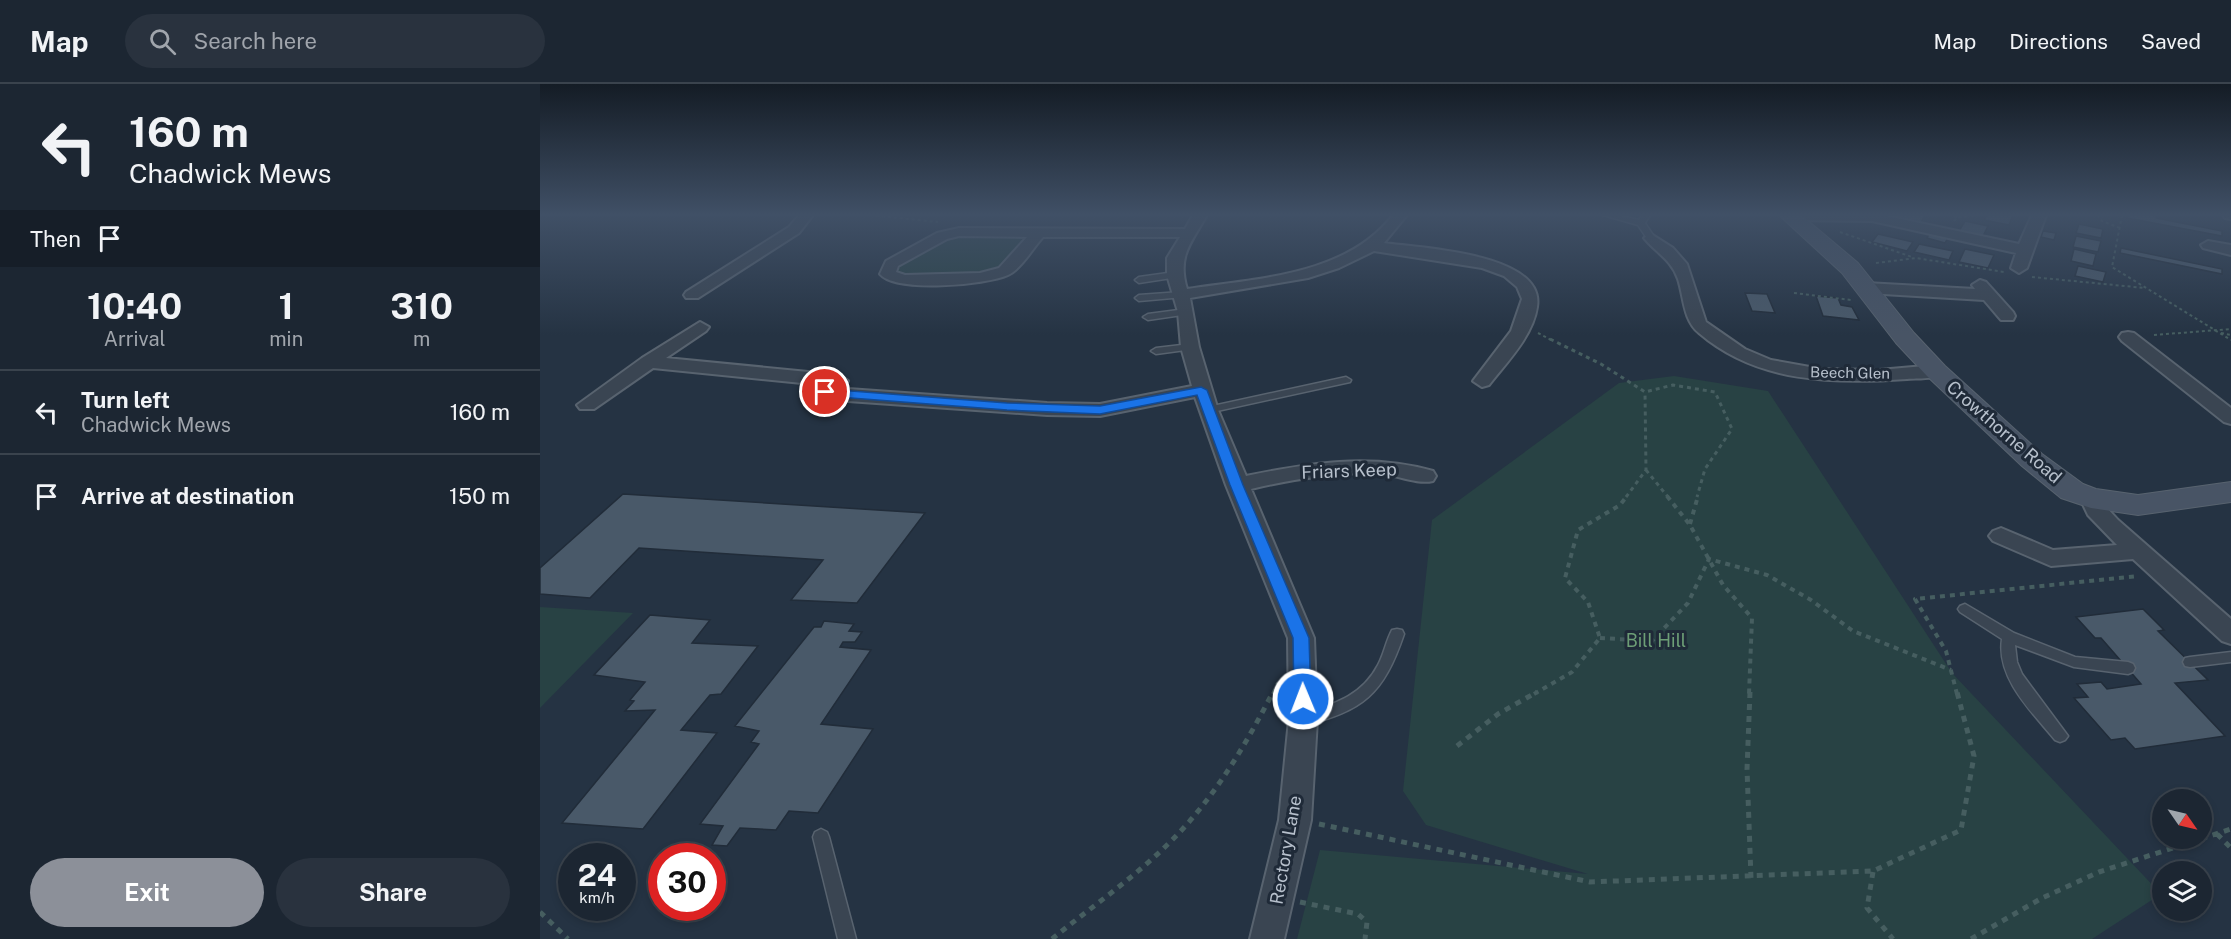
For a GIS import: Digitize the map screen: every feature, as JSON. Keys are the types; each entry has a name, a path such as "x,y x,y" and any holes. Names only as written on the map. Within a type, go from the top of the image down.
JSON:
{"street":[{"path":"692,295 755,255"},
{"path":"908,255 891,264 888,274 903,280 981,278 1005,271 1019,255"},
{"name":"Rectory Lane","path":"1177,255 1175,258 1180,294 1190,347 1204,400 1301,638 1303,720 1295,820 1279,897 1267,939"},
{"path":"1180,294 1289,278 1331,265 1353,255"},
{"path":"1438,255 1469,259 1513,274 1527,286 1530,300 1522,325 1482,381"},
{"name":"Beech Glen","path":"1672,255 1680,262 1698,324 1723,344 1766,364 1814,374 1892,374 1936,371"},
{"name":"Crowthorne Road","path":"1835,255 1850,268 1862,294 1936,371 2032,460 2072,490 2091,498 2096,510 2138,551 2231,634"},
{"path":"2019,268 2023,255"},
{"path":"1947,279 1978,282 2007,316"},
{"path":"1862,294 1988,295"},
{"path":"587,405 700,327"},
{"path":"2128,337 2231,418"},
{"path":"648,362 839,381 825,392 848,395 1047,409 1100,410 1204,400"},
{"name":"Friars Keep","path":"1237,485 1296,472 1342,467 1408,469 1425,476"},
{"path":"2091,498 2138,505 2231,492"},
{"path":"2001,536 2051,558 2138,551"}],"lane":[{"path":"1139,280 1180,294"},
{"path":"1139,298 1180,294"},
{"path":"1148,317 1180,294"},
{"path":"1156,351 1190,347"},
{"path":"1204,400 1346,380"},
{"path":"1965,609 2009,637 2074,663 2128,668"},
{"path":"1303,720 1338,712 1355,702 1371,687 1390,656 1397,634"},
{"path":"2009,637 2005,648 2012,672 2060,736"},
{"path":"2190,662 2231,657"},
{"path":"821,837 847,939"}],"path":[{"path":"1907,255 1916,258"},
{"path":"2114,255 2112,267 2214,332 2231,337"},
{"path":"1794,293 1862,294"},
{"path":"1522,325 1601,364 1645,392 1673,385 1715,392 1732,429 1705,469 1690,525"},
{"path":"2128,337 2231,329"},
{"path":"1600,638 1588,602 1565,578 1578,530 1620,505 1646,470 1645,392"},
{"path":"1646,470 1690,525 1723,585 1752,618 1748,769 1751,878"},
{"path":"1600,638 1652,641 1688,603 1709,559"},
{"path":"1709,559 1767,575 1811,600 1853,631 1951,670"},
{"path":"1316,824 1590,882 1751,878 1873,871 1960,830 1974,756 1946,651 1915,599 2163,573"},
{"path":"1456,746 1498,714 1572,672 1600,638"},
{"path":"1052,939 1162,850 1194,817 1228,774 1282,675"},
{"path":"1971,939 2042,898 2099,872 2231,828"},
{"path":"2217,834 2231,848"},
{"path":"1873,871 1867,908 1893,939"},
{"path":"1279,897 1358,914 1367,922 1365,939"},
{"path":"540,912 568,939"}],"green space":[{"path":"916,255 1016,255 1004,266 972,277 903,279 892,269"},
{"name":"Bill Hill","path":"1674,376 1768,391 1952,673 2152,884 2152,900 2092,939 1297,939 1320,850 1588,874 1426,825 1403,791 1432,520 1619,383"},
{"path":"540,607 633,613 540,708"}],"building":[{"path":"1927,255 1951,255 1949,260"},
{"path":"1962,255 1994,255 1988,268 1959,262"},
{"path":"2073,255 2096,255 2093,266 2071,261"},
{"path":"2129,255 2154,255 2222,269 2222,274"},
{"path":"2078,266 2106,272 2103,282 2075,276"},
{"path":"1745,293 1767,294 1775,313 1752,311"},
{"path":"1816,296 1838,298 1841,305 1852,307 1859,320 1823,316"},
{"path":"623,494 925,513 857,603 791,600 823,560 639,548 590,598 540,594 540,568"},
{"path":"2143,609 2164,630 2158,631 2208,680 2175,683 2225,736 2135,749 2125,738 2111,740 2074,698 2088,697 2077,684 2101,682 2107,689 2141,684 2101,638 2095,638 2076,617"},
{"path":"650,615 710,620 692,643 758,646 721,694 710,695 681,730 717,733 643,829 562,823 655,710 625,711 634,701 630,700 645,682 594,675"},
{"path":"824,621 854,624 849,631 862,632 855,642 843,642 840,647 871,650 821,724 873,729 818,813 789,811 776,830 740,828 727,846 726,843 713,843 723,826 700,824 759,744 751,742 759,731 735,726 814,627 821,627"}],"route":[{"path":"825,392 1047,409 1100,410 1201,390 1237,485 1301,638 1303,699"}]}
